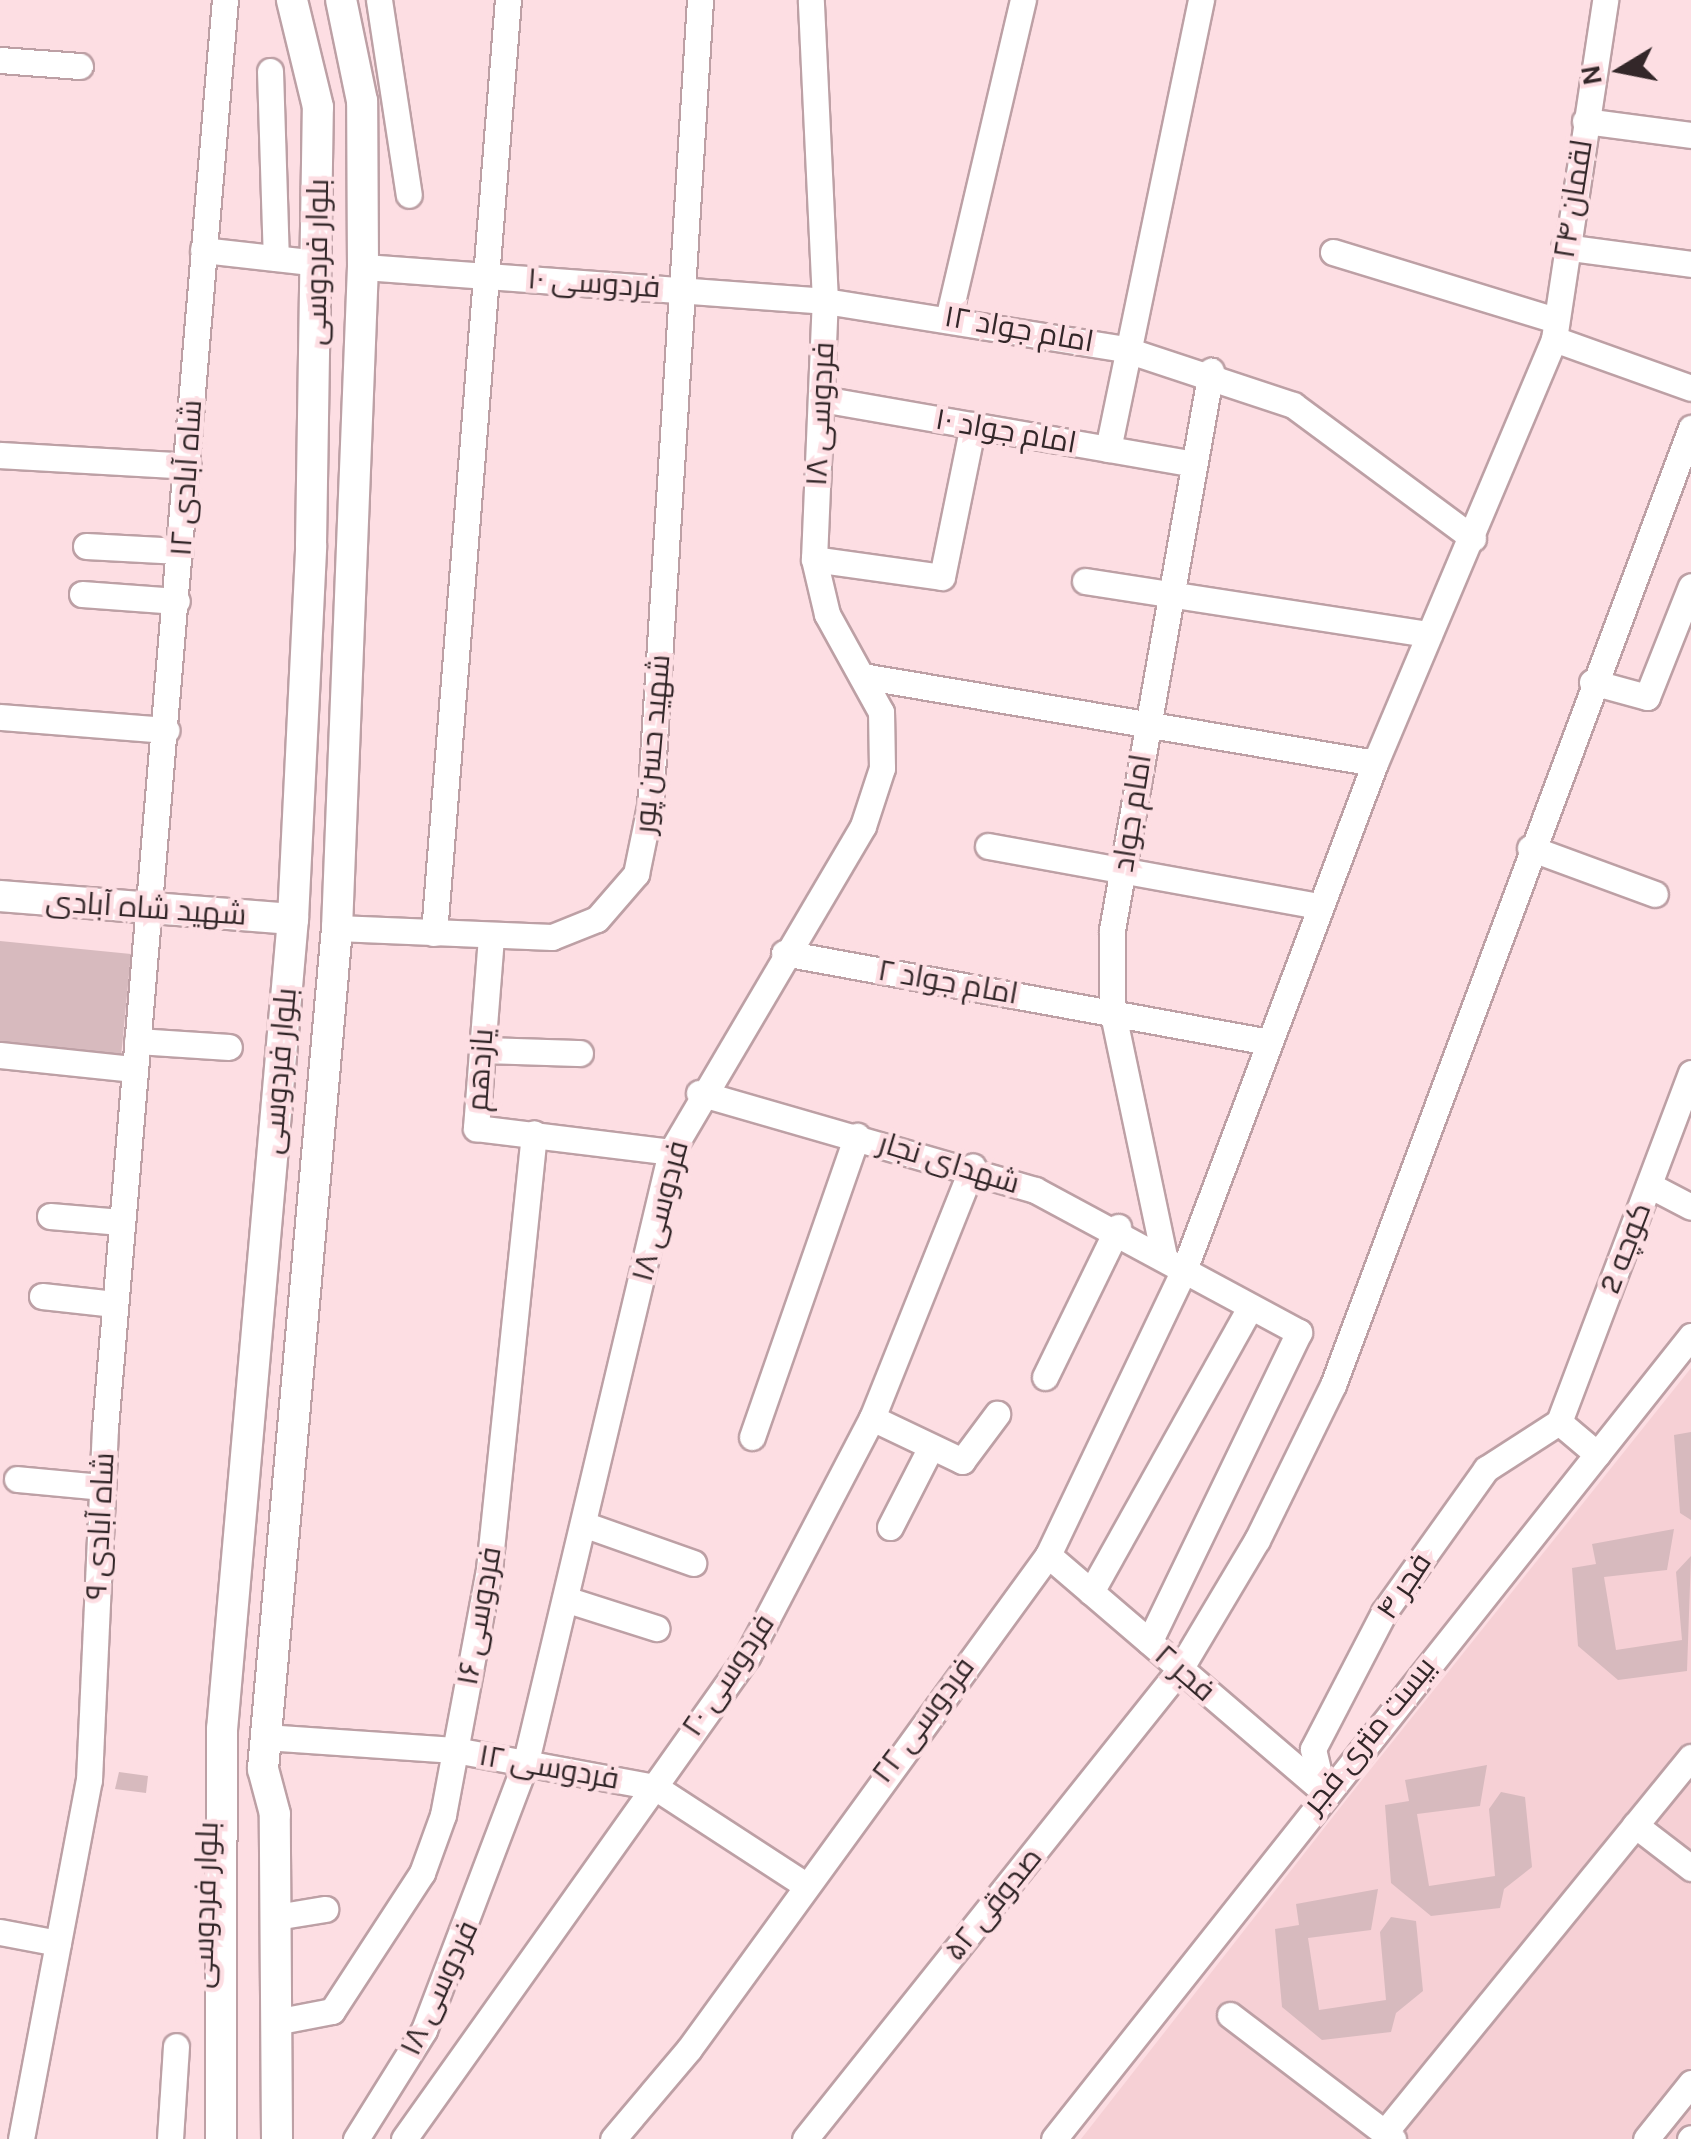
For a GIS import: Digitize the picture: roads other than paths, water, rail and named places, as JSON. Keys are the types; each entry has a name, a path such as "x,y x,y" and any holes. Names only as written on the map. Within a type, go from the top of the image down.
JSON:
{"main road":[{"name":"بلوار فردوسی","path":"202,2139 202,1824 222,1772 293,919 318,262 318,107 292,0"},
{"name":"بلوار فردوسی","path":"277,2139 275,1814 263,1769 336,928 363,268 362,101 341,0"},
{"name":"شهید شاه آبادی","path":"0,896 293,919"},
{"path":"262,2139 263,1769"},
{"path":"221,2139 222,1772"}],"street":[{"name":"شاه آبادی ۱۲","path":"151,908 225,0"},
{"path":"379,0 409,195"},
{"path":"434,933 490,277 508,0"},
{"name":"شهید حسن پور","path":"336,928 491,936 583,930 636,874 650,806 700,0"},
{"name":"فردوسی ۱۸","path":"356,2139 424,2030 526,1761 671,1152 699,1093 875,798 884,737 868,676 827,614 814,558 825,301 811,0"},
{"path":"948,315 1022,0"},
{"path":"1108,449 1124,349 1201,0"},
{"name":"لقمان ۲۴","path":"1375,762 1534,395 1555,329 1564,247 1606,0"},
{"path":"0,60 80,66"},
{"path":"270,72 276,258"},
{"path":"1585,121 1691,135"},
{"path":"1564,247 1691,264"},
{"path":"203,250 318,262"},
{"path":"1334,252 1555,329 1691,388"},
{"name":"فردوسی ۱۰","path":"363,268 825,301"},
{"name":"امام جواد ۱۲","path":"825,301 948,315 1124,349 1211,371 1293,405 1474,538"},
{"name":"امام جواد","path":"1174,1263 1112,1010 1124,868 1190,463 1211,371"},
{"name":"امام جواد ۱۰","path":"822,399 1190,463"},
{"path":"814,558 942,577 973,425"},
{"name":"صدوقی ۵۲","path":"806,2139 1180,1669 1333,1385 1592,682 1691,428"},
{"path":"0,455 188,466"},
{"path":"86,546 180,551"},
{"path":"1084,581 1429,634"},
{"path":"1592,682 1648,698 1691,586"},
{"path":"82,594 176,601"},
{"path":"868,676 1375,762"},
{"path":"0,718 166,730"},
{"name":"فردوسی ۲۲","path":"613,2139 1048,1555 1269,1042 1375,762"},
{"path":"988,846 1319,906"},
{"path":"1530,848 1655,894"},
{"name":"شاه آبادی ۹","path":"21,2139 89,1780 115,1304 151,908"},
{"name":"یازدهم","path":"491,936 476,1128 671,1152"},
{"name":"امام جواد ۲","path":"784,953 1112,1010 1269,1042"},
{"path":"137,1041 229,1047"},
{"path":"482,1050 580,1052"},
{"path":"0,1056 134,1069"},
{"name":"کوچه 2","path":"1559,1422 1691,1073"},
{"name":"شهدای نجار","path":"699,1093 973,1166 1118,1227 1174,1263 1299,1332 1148,1642"},
{"name":"فردوسی ۱۶","path":"275,2022 332,2011 422,1873 455,1750 497,1513 534,1133"},
{"path":"752,1437 857,1136"},
{"name":"فردوسی ۲۰","path":"404,2139 748,1655 872,1418 973,1166"},
{"path":"1649,1185 1691,1207"},
{"path":"50,1216 121,1222"},
{"path":"1045,1377 1118,1227"},
{"path":"42,1296 115,1304"},
{"path":"1091,1592 1250,1307"},
{"name":"بیست متری فجر","path":"1054,2139 1323,1791 1691,1336"},
{"path":"872,1418 931,1446 970,1459 997,1414"},
{"path":"1559,1422 1597,1454"},
{"name":"فجر ۴","path":"1323,1791 1313,1748 1384,1612 1486,1469 1559,1422"},
{"path":"890,1527 931,1446"},
{"path":"17,1479 102,1487"},
{"path":"584,1524 693,1563"},
{"name":"فجر ۲","path":"1048,1555 1323,1791"},
{"path":"565,1600 656,1628"},
{"name":"فردوسی ۱۲","path":"265,1736 455,1750 655,1787 804,1884"},
{"path":"1230,2016 1389,2136 1691,1757"},
{"path":"1635,1825 1691,1868"},
{"path":"276,1916 325,1909"},
{"path":"0,1932 58,1943"},
{"path":"170,2139 176,2046"},
{"path":"1646,2139 1691,2084"}]}
